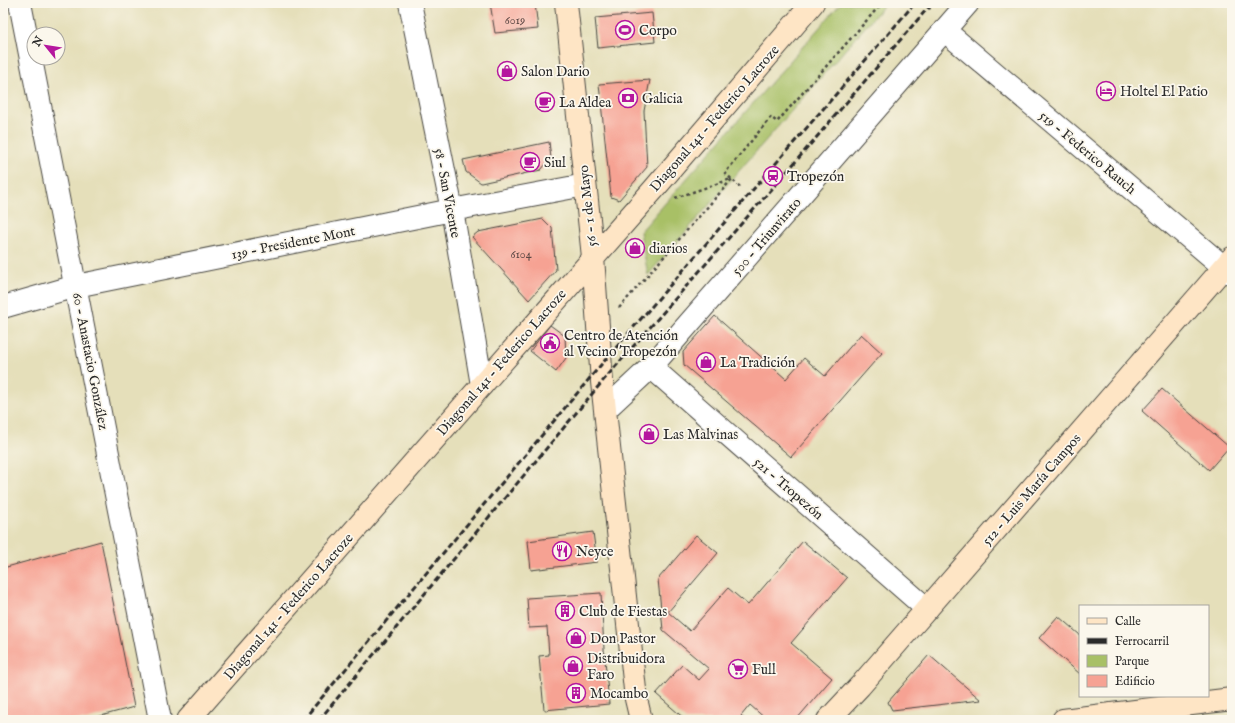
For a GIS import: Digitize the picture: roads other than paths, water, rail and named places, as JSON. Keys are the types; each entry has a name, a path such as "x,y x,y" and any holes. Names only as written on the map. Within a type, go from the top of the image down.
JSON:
{"street":[{"name":"60 - Anastacio González","path":"20,3 160,720"},
{"name":"58 - San Vicente","path":"410,3 452,210 482,384"},
{"name":"56 - 1 de Mayo","path":"566,3 593,257 600,366 606,409 636,699"},
{"name":"Diagonal 141 - Federico Lacroze","path":"188,720 654,189 813,3"},
{"name":"500 - Triunvirato","path":"606,409 651,367 968,3"},
{"name":"519 - Federico Rauch","path":"944,30 1229,266"},
{"name":"139 - Presidente Mont","path":"3,307 76,286 452,210 585,185"},
{"name":"512 - Luis María Campos","path":"828,720 860,686 1229,266"},
{"name":"521 - Tropezón","path":"651,367 927,609"},
{"path":"630,720 636,699"},
{"path":"636,699 641,720"},
{"path":"1063,720 1232,699"}],"railway":[{"path":"303,720 600,366 915,3"},
{"path":"319,720 602,382 778,182 932,3"}],"place":[{"name":"Corpo","path":"625,30"},
{"name":"Salon Dario","path":"507,71"},
{"name":"Holtel El Patio","path":"1106,91"},
{"name":"Galicia","path":"628,98"},
{"name":"La Aldea","path":"545,102"},
{"name":"Siul","path":"530,162"},
{"name":"Tropezón","path":"773,176"},
{"name":"diarios","path":"635,248"},
{"name":"Centro de Atención al Vecino Tropezón","path":"550,343"},
{"name":"La Tradición","path":"706,362"},
{"name":"Las Malvinas","path":"649,434"},
{"name":"Neyce","path":"562,551"},
{"name":"Club de Fiestas","path":"565,611"},
{"name":"Don Pastor","path":"576,638"},
{"name":"Distribuidora Faro","path":"573,666"},
{"name":"Full","path":"738,669"},
{"name":"Mocambo","path":"576,693"}]}
